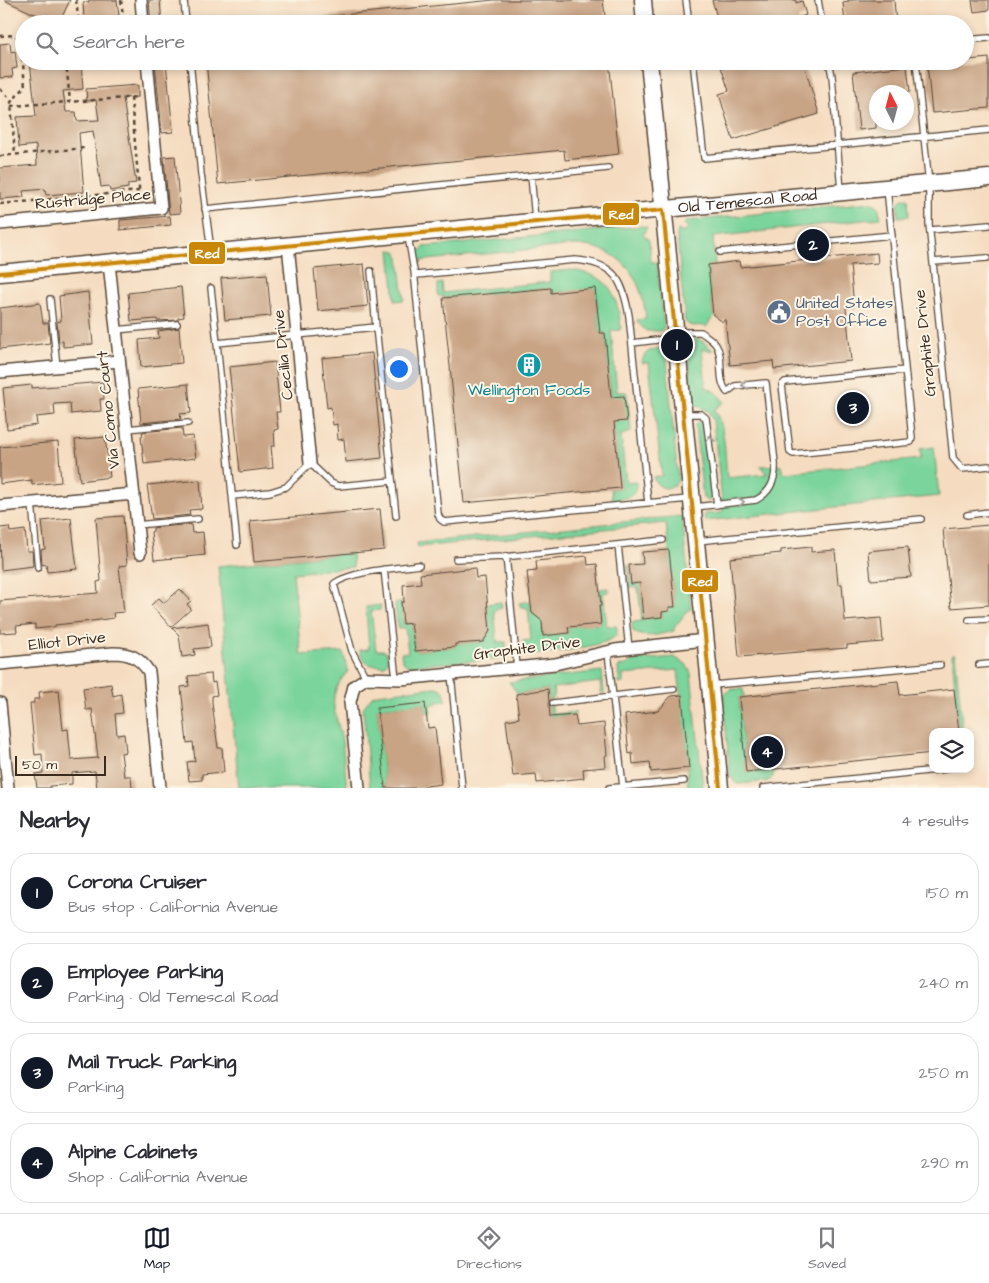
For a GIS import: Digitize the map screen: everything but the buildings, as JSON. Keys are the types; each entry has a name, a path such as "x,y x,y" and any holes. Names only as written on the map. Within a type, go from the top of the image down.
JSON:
{"street":[{"path":"140,15 141,0"},
{"path":"643,0 644,15"},
{"name":"Rustridge Place","path":"0,224 161,208 148,70"},
{"path":"650,70 720,788"},
{"name":"Old Temescal Road","path":"0,273 989,178"},
{"name":"Cecilia Drive","path":"288,245 310,463"},
{"name":"Via Como Court","path":"108,263 140,553"},
{"path":"0,372 119,361"},
{"path":"0,506 134,494"},
{"name":"Graphite Drive","path":"366,678 396,679 555,664 608,652 705,640"},
{"name":"Elliot Drive","path":"0,664 113,652 125,653 137,658 149,672 160,788"},
{"path":"359,788 350,702 354,686 366,678"},
{"path":"0,703 8,788"}],"lane":[{"path":"184,0 185,15"},
{"path":"686,0 688,15"},
{"path":"818,0 820,15"},
{"path":"974,39 989,38"},
{"path":"191,70 211,253"},
{"path":"694,70 704,158 989,130"},
{"path":"830,70 841,193"},
{"name":"Graphite Drive","path":"917,70 929,184 930,230 953,458 962,469 989,466"},
{"path":"205,209 608,168"},
{"path":"531,176 535,222"},
{"path":"887,188 912,438 911,442 793,454 790,452 782,385 785,382 905,370"},
{"path":"930,230 989,224"},
{"path":"408,234 414,271 438,514 444,522 648,503 717,505 756,500 766,493 774,481 775,463 766,383 735,386 727,392 721,381 716,344 701,332 632,343"},
{"path":"720,252 892,235"},
{"path":"933,262 987,258"},
{"path":"414,271 416,275 423,275 575,260 593,263 614,275 622,284 626,295 648,503"},
{"path":"371,271 396,516"},
{"path":"211,288 237,545"},
{"path":"50,299 57,367"},
{"path":"116,330 177,324"},
{"path":"217,343 376,327"},
{"path":"683,414 701,414 706,418 717,505"},
{"path":"127,430 188,423"},
{"path":"233,496 270,492 286,486 310,463 331,483 338,486 392,481"},
{"path":"32,503 38,568"},
{"path":"967,515 989,512"},
{"path":"137,525 198,519"},
{"path":"696,541 921,519"},
{"path":"456,559 506,556 662,540"},
{"path":"618,545 628,649"},
{"path":"506,556 517,667"},
{"path":"366,678 352,651 334,584 354,576 384,569 419,565"},
{"path":"384,569 396,679"},
{"path":"969,620 989,618"},
{"path":"608,652 623,787"},
{"path":"979,665 989,664"},
{"path":"710,685 940,665"},
{"path":"451,674 462,788"},
{"path":"553,703 674,689"},
{"path":"763,788 929,771"},
{"path":"609,788 684,782"}],"path":[{"path":"76,0 78,15"},
{"path":"121,0 123,15"},
{"path":"0,36 15,36"},
{"path":"15,155 11,106 12,101 24,87 23,70"},
{"path":"67,70 70,102"},
{"path":"0,89 12,101"},
{"path":"11,106 143,97"},
{"path":"131,98 140,203"},
{"path":"0,156 86,148"},
{"path":"0,204 139,190"}],"green space":[{"path":"908,198 909,216 898,217 898,203 902,199"},
{"path":"871,202 878,206 881,218 713,237 715,264 708,265 714,316 706,327 692,326 685,321 677,236 678,230 684,233 688,228 684,224 687,221"},
{"path":"647,227 643,235 649,240 651,262 657,262 664,328 660,331 646,331 638,323 637,320 646,319 640,289 626,266 616,257 604,251 574,245 418,261 418,253 424,247"},
{"path":"390,250 396,251 399,257 404,300 395,301"},
{"path":"572,270 595,276 603,281 609,287 617,304 621,327 620,330 611,331 617,392 626,392 627,394 631,432 621,435 626,483 636,482 634,492 626,498 612,500 611,489 620,488 605,333 600,333 595,289 551,293 550,288 443,298 443,296 438,296 438,284 442,283 443,293 550,282 550,272"},
{"path":"695,336 712,349 712,351 702,348 706,387 717,393 724,402 714,410 718,416 723,433 727,478 767,474 760,466 782,465 784,473 921,459 920,449 934,447 939,496 705,521 704,514 721,513 723,510 713,420 708,411 693,403 688,349 696,348"},
{"path":"662,348 666,351 678,480 669,488 661,487 653,477 662,476 649,363 642,363 644,356 648,352"},
{"path":"699,421 705,424 712,497 709,501 703,498 695,425"},
{"path":"682,516 691,609 688,610 674,628 674,631 653,636 637,634 633,631 633,622 642,621 638,588 629,587 627,565 629,565 631,584 640,583 644,619 662,617 662,612 669,607 675,607 666,523 418,547 417,543"},
{"path":"352,553 353,567 293,573 301,655 343,652 348,671 336,689 334,697 335,712 342,741 347,788 239,788 218,566"},
{"path":"608,588 610,590 608,592 603,593 607,626 616,626 617,628 616,635 613,638 587,647 552,653 534,654 524,650 522,641 531,640 528,608 521,607 519,603 530,601 532,613 542,621 543,636 568,633 568,627 594,623 594,625 601,624 599,589"},
{"path":"401,602 403,624 411,623 415,651 455,647 455,644 483,642 490,631 487,604 501,602 502,608 494,610 497,642 506,642 505,652 497,659 407,666 402,660 401,653 408,652 405,628 398,629 395,604"},
{"path":"381,605 380,610 371,611 376,650 383,650 387,653 388,661 384,666 365,662 360,650 369,649 366,607"},
{"path":"952,654 955,654 963,728 959,728"},
{"path":"674,657 686,664 691,673 703,788 688,788 687,768 689,768 678,670 623,675 623,683 619,684 618,667 632,661"},
{"path":"602,671 604,693 601,692 600,682 553,688 554,697 551,699 553,714 575,712 575,715 550,717 548,689 518,694 509,682"},
{"path":"435,687 444,691 446,701 436,702 436,704 431,705 432,712 426,713 425,703 377,708 385,788 370,788 363,708 372,696 377,694"},
{"path":"731,689 743,689 744,697 739,698 746,772 773,769 773,777 768,781 739,784 735,783 730,775 723,698 724,694"}],"transit line":[{"name":"Red","path":"0,273 663,210 720,788"}],"place":[{"name":"Employee Parking","path":"813,245"},
{"name":"United States Post Office","path":"779,312"},
{"name":"Corona Cruiser","path":"677,345"},
{"name":"Wellington Foods","path":"529,365"},
{"name":"Mail Truck Parking","path":"853,408"},
{"name":"Alpine Cabinets","path":"767,752"}]}
